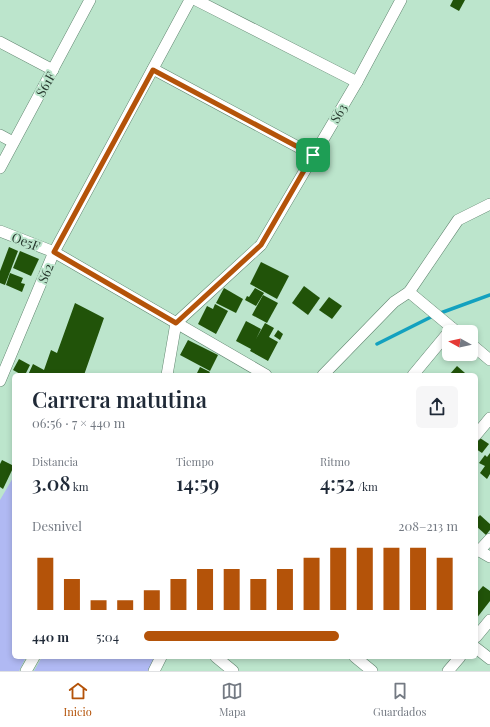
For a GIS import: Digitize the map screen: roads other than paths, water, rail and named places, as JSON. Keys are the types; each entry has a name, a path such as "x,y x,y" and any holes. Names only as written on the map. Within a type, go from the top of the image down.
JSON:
{"street":[{"name":"S61F","path":"0,168 90,0"},
{"name":"S62","path":"0,381 54,252 190,0"},
{"path":"196,0 357,82"},
{"name":"S63","path":"176,323 261,245 357,82 401,0"},
{"path":"0,42 53,70"},
{"path":"153,70 313,155"},
{"path":"0,135 13,142"},
{"path":"325,373 394,302 409,292 458,220 490,204"},
{"name":"Oe5F","path":"0,231 54,252 263,373"},
{"path":"409,292 448,325"},
{"path":"167,373 176,323"},
{"path":"415,373 442,343"},
{"path":"478,350 490,360"},
{"path":"478,433 490,418"},
{"path":"484,545 490,557"},
{"path":"478,635 490,620"},
{"path":"478,650 490,659"},
{"path":"26,671 33,659"},
{"path":"154,671 160,659"},
{"path":"218,659 233,671"},
{"path":"357,659 372,671"},
{"path":"448,671 458,659"}],"waterway":[{"path":"377,344 435,315 490,295"}]}
